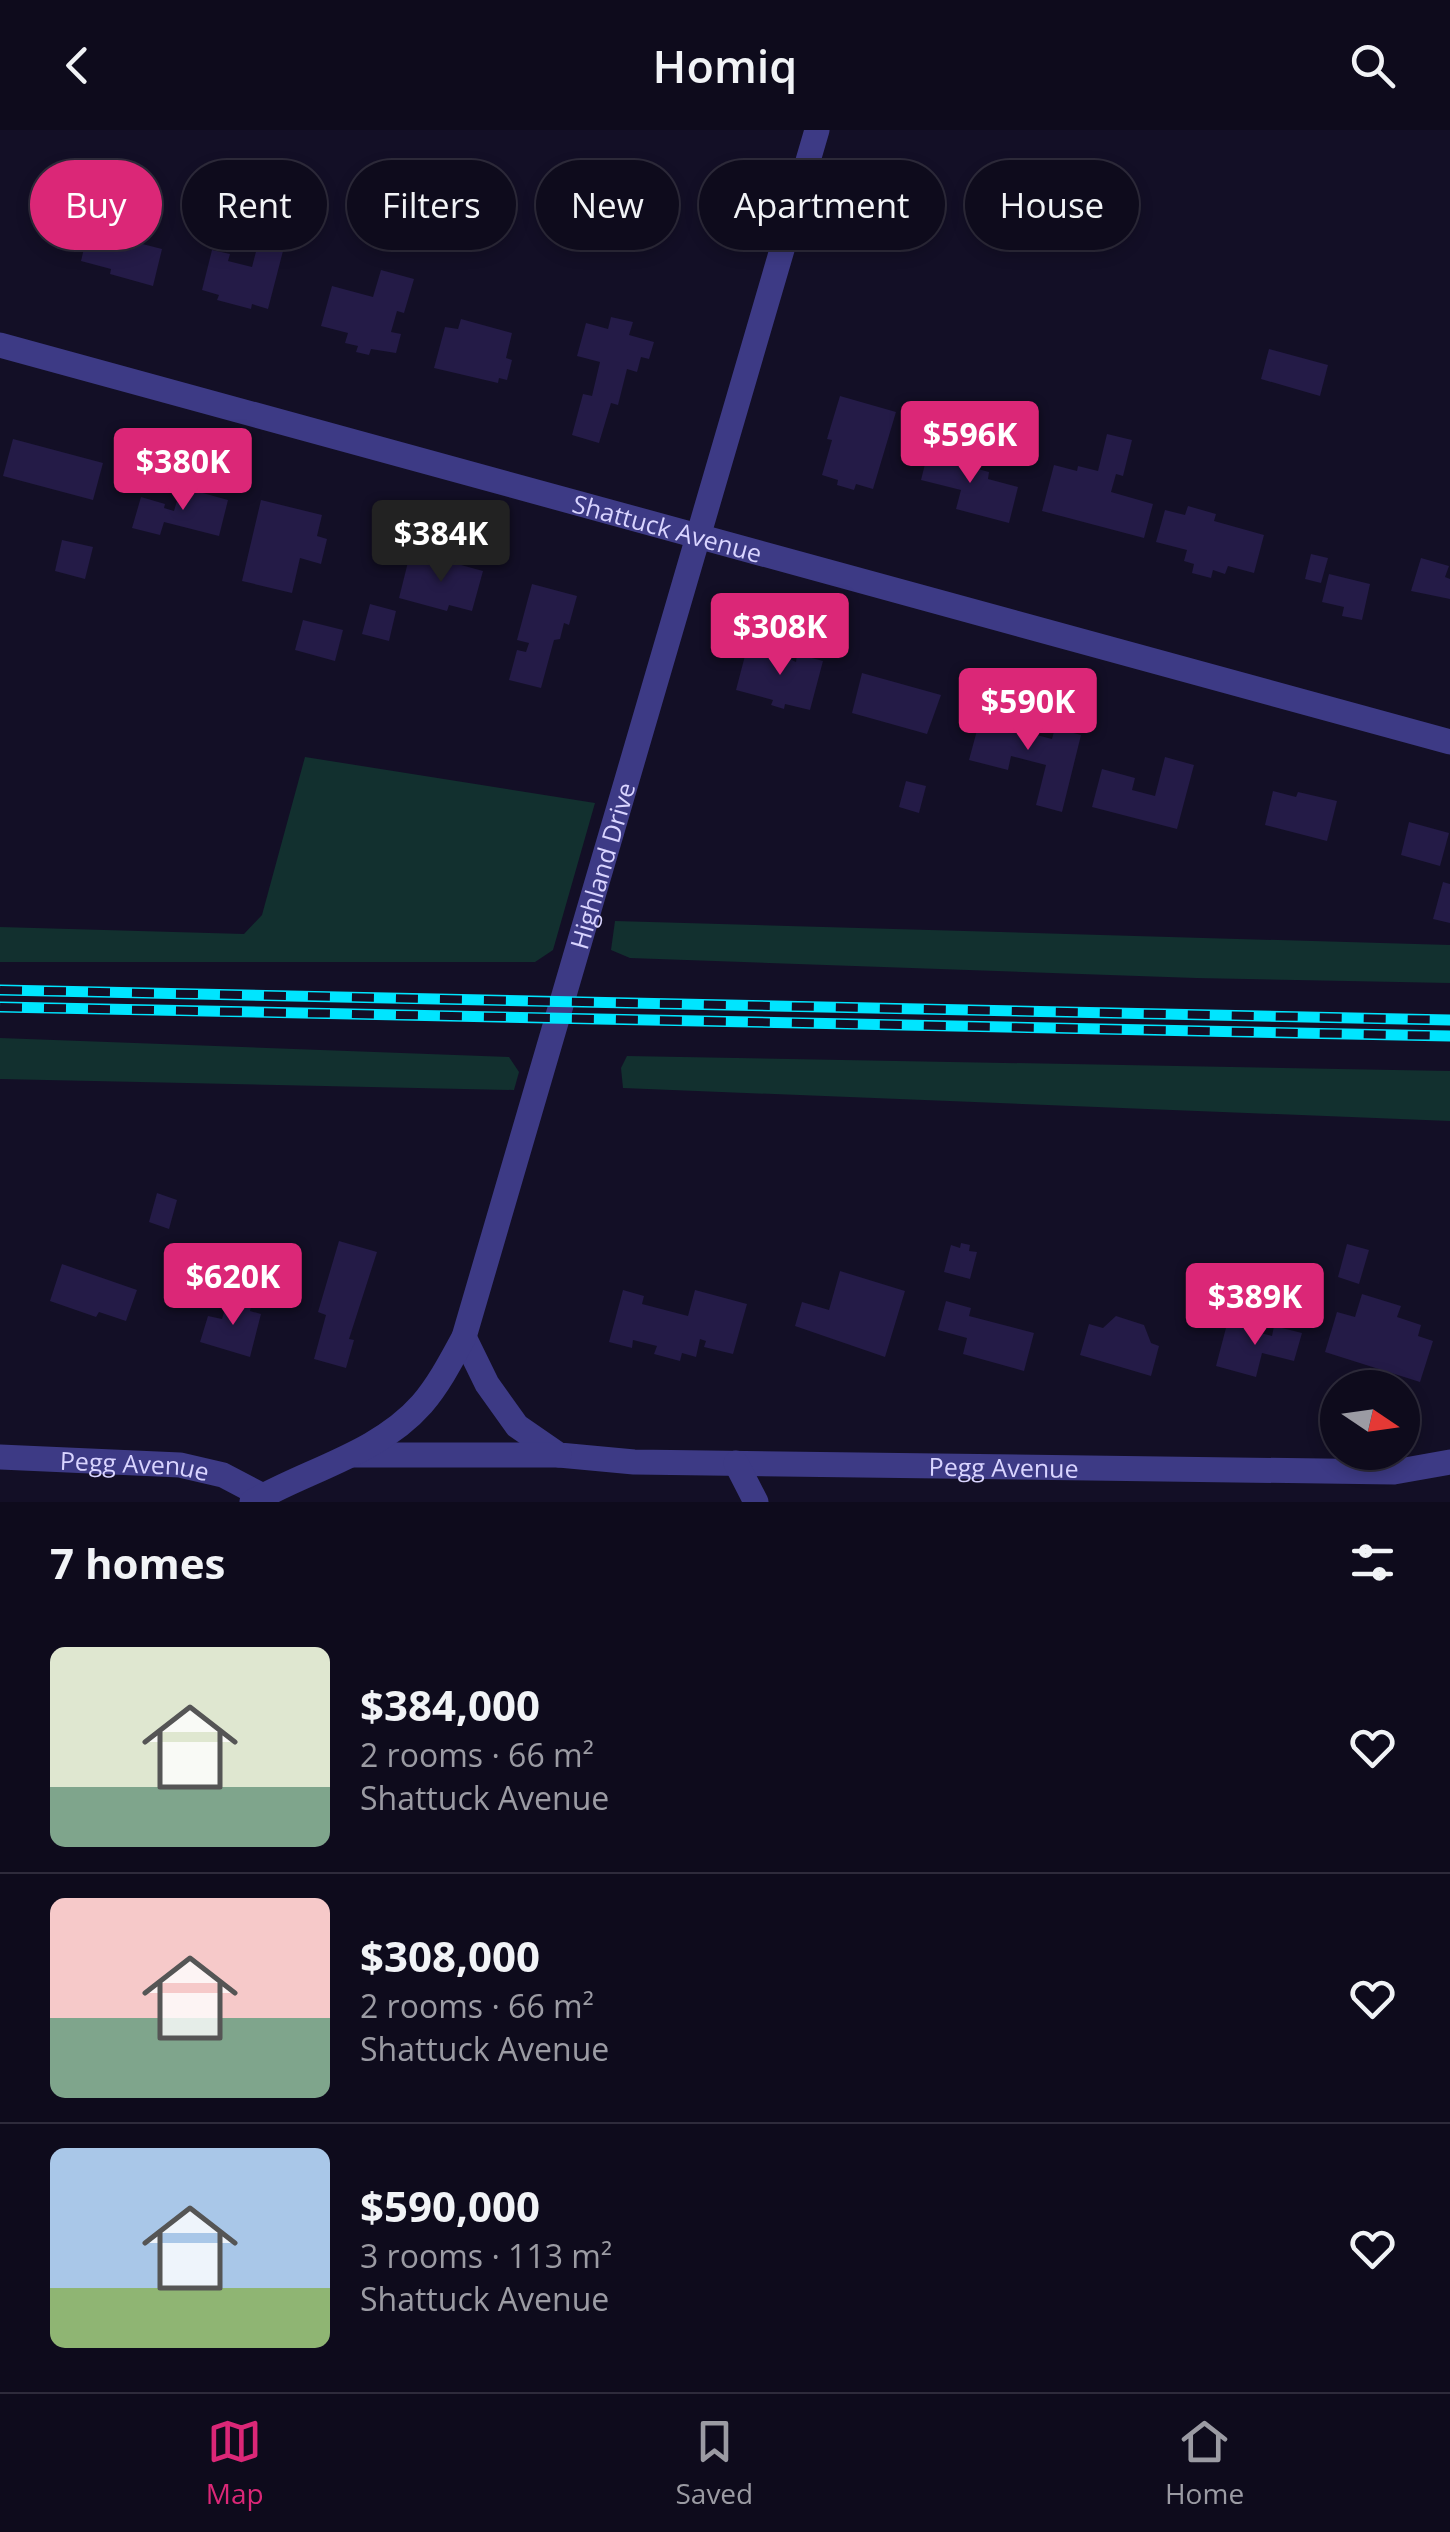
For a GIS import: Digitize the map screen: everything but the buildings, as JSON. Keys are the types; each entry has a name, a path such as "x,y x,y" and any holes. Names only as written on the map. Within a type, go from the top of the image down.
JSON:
{"street":[{"name":"Highland Drive","path":"258,1499 352,1455 420,1406 464,1337 816,130"},
{"name":"Shattuck Avenue","path":"0,345 1450,742"},
{"path":"464,1337 486,1384 517,1426 558,1455"},
{"name":"Pegg Avenue","path":"352,1455 558,1455 634,1462 1394,1472 1450,1462"},
{"name":"Pegg Avenue","path":"0,1458 180,1464 224,1474 258,1499"},
{"path":"736,1463 756,1502"}],"green space":[{"path":"305,757 595,803 553,950 535,962 0,962 0,927 244,934 262,915"},
{"path":"615,921 1450,945 1450,983 630,958 611,950"},
{"path":"0,1038 509,1057 519,1072 514,1090 0,1079"},
{"path":"627,1056 1450,1071 1450,1121 623,1088 621,1068"}],"railway":[{"path":"0,990 1450,1020"},
{"path":"0,1007 1450,1036"}]}
